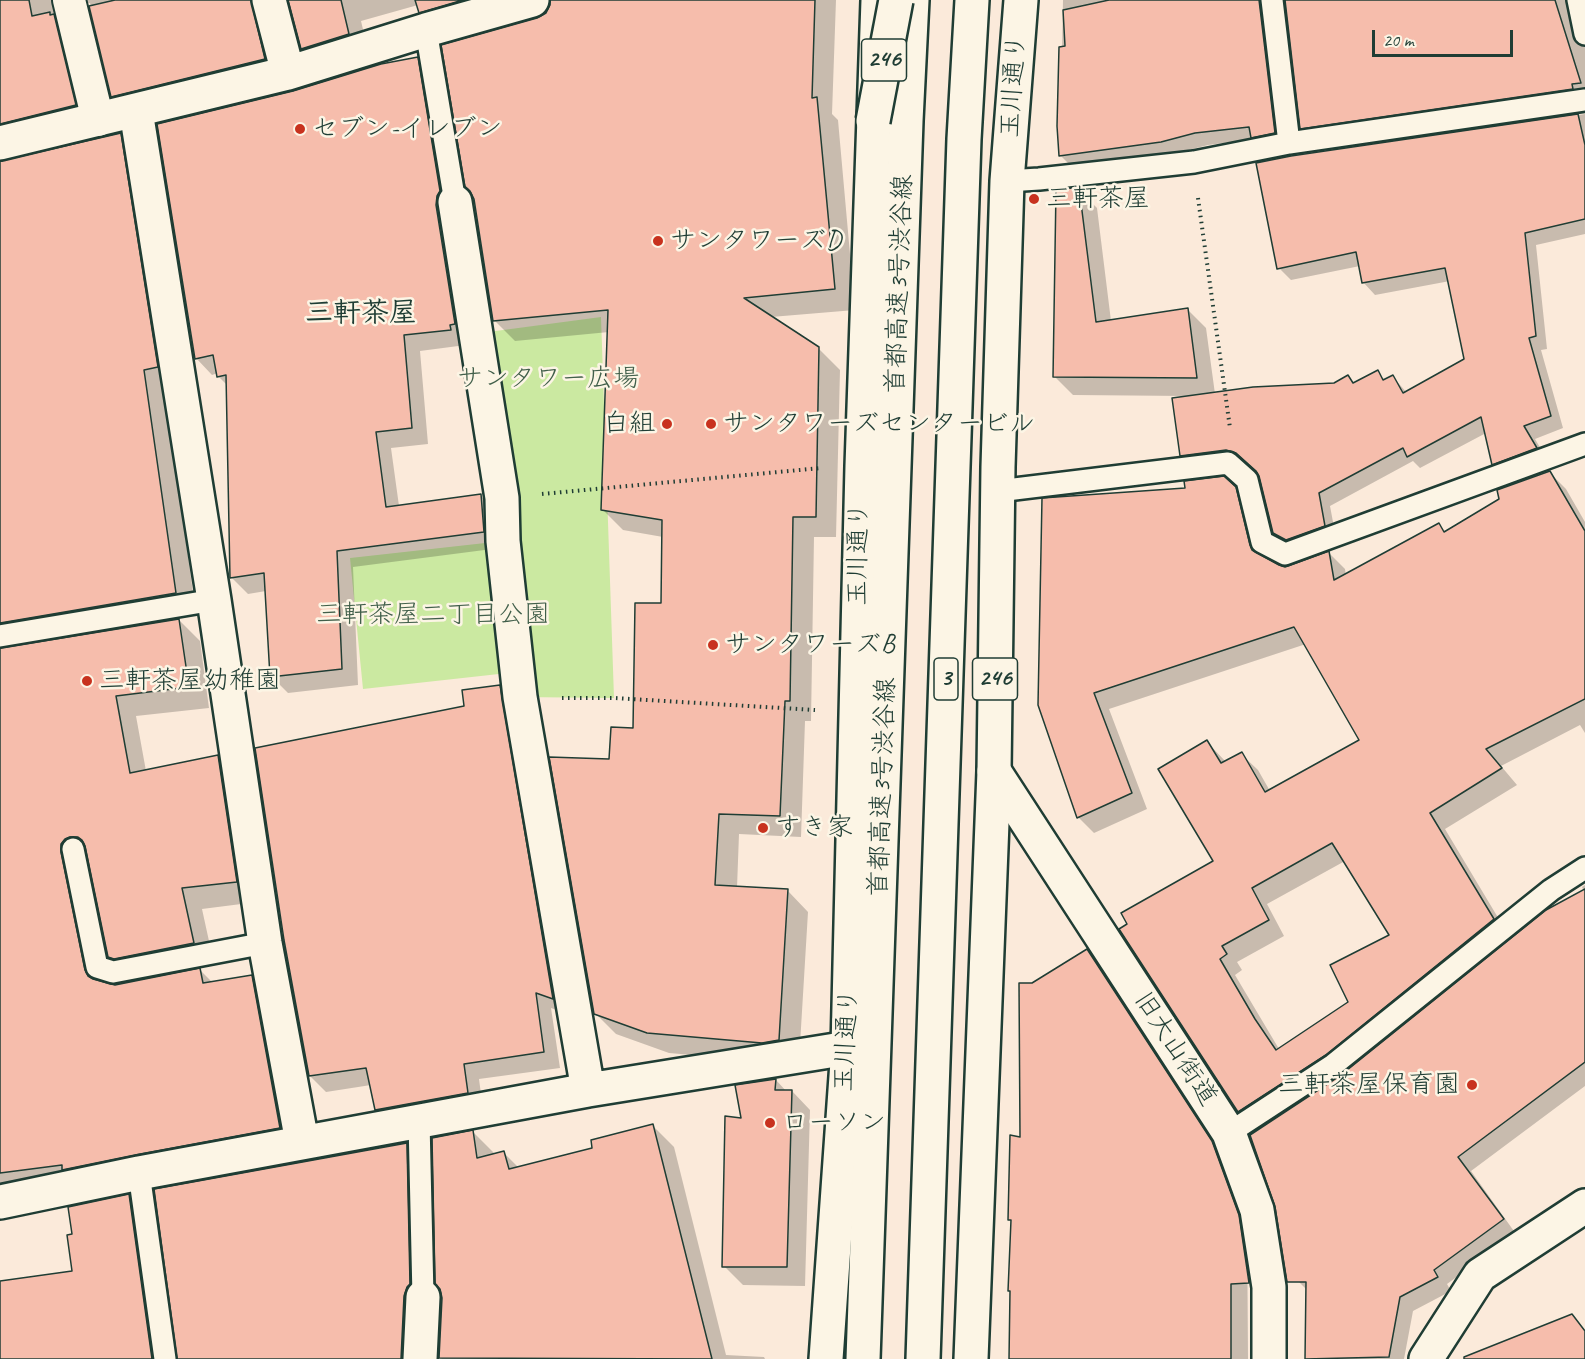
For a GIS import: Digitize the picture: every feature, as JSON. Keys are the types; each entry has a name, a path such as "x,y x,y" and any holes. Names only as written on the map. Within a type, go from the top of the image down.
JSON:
{"main road":[{"path":"269,0 288,73"},
{"path":"0,143 288,73 532,0"},
{"name":"玉川通り","path":"826,1359 848,1048 862,454 878,0"},
{"name":"246","path":"873,121 896,0"},
{"name":"首都高速3号渋谷線","path":"863,1359 904,156 912,0"},
{"name":"3","path":"923,1359 964,139 972,0"},
{"name":"玉川通り","path":"971,1359 994,771 998,491 1007,181 1021,0"},
{"path":"136,111 214,600 265,943 302,1142"},
{"path":"455,202 502,498 503,542 520,698 588,1090"},
{"name":"旧大山街道","path":"994,771 1229,1133 1257,1210 1269,1287 1269,1359"},
{"path":"0,1202 139,1173 588,1090 848,1048"},
{"path":"1426,1359 1480,1275 1585,1206"},
{"path":"420,1359 423,1297"}],"street":[{"path":"69,0 98,120"}],"lane":[{"path":"1272,0 1289,143"},
{"path":"1578,0 1585,34"},
{"path":"426,30 455,202"},
{"path":"1007,181 1194,162 1289,143 1585,100"},
{"path":"998,491 1228,463 1247,480 1262,542 1285,554 1585,444"},
{"path":"0,636 214,600"},
{"path":"73,849 97,967 113,972 265,943"},
{"path":"1229,1133 1333,1065 1551,890 1585,868"},
{"path":"419,1121 423,1297"},
{"path":"139,1173 165,1359"}],"path":[{"path":"1194,162 1233,453 1228,463"},
{"path":"502,498 822,468"},
{"path":"520,698 614,699 824,711"}],"green space":[{"name":"サンタワー広場","path":"601,317 614,698 520,697 517,672 363,689 350,558 503,541 488,332"}],"building":[{"path":"0,0 29,0 32,16 50,12 50,15 54,14 76,105 0,124"},
{"path":"115,0 251,0 265,59 111,97 89,6"},
{"path":"288,0 341,0 349,34 301,49"},
{"path":"415,0 463,0 419,13"},
{"path":"550,0 815,0 812,98 817,97 835,289 744,298 819,347 816,517 793,517 790,701 785,701 780,816 719,814 715,885 788,889 779,1040 762,1043 647,1033 594,1014 549,757 609,759 611,727 633,728 635,603 661,603 662,520 601,510 608,310 493,321 474,199 465,187 441,45 537,18 546,13"},
{"path":"1109,0 1259,0 1275,133 1251,138 1249,127 1195,133 1161,142 1059,156 1057,126 1059,47 1065,46 1063,10"},
{"path":"1285,0 1555,0 1581,83 1572,84 1573,89 1300,129"},
{"path":"418,57 440,191 436,205 455,324 450,325 451,330 404,335 412,428 376,432 386,507 481,494 484,532 337,551 342,669 270,677 264,573 230,578 226,375 217,377 213,355 195,359 157,124 293,91 381,64"},
{"path":"1578,114 1585,145 1585,219 1525,233 1536,336 1529,338 1551,416 1524,426 1537,448 1492,465 1481,417 1407,457 1403,448 1319,493 1325,526 1286,540 1273,533 1259,476 1236,453 1226,450 1180,456 1172,398 1253,387 1334,383 1348,375 1353,383 1378,370 1383,380 1393,375 1403,393 1464,359 1445,268 1362,283 1356,252 1277,269 1256,163"},
{"path":"121,133 158,367 144,370 176,593 0,623 0,161"},
{"path":"1079,187 1096,322 1188,308 1197,378 1053,377 1056,190"},
{"path":"1550,471 1585,531 1585,699 1486,749 1502,768 1430,813 1494,919 1326,1055 1238,1112 1119,929 1127,924 1121,913 1213,861 1158,769 1207,740 1221,763 1242,752 1265,792 1359,740 1294,627 1094,693 1132,793 1077,818 1038,705 1042,498 1185,488 1184,481 1224,476 1236,487 1252,550 1285,567 1329,551 1334,580 1439,523 1444,532 1499,499 1497,490","holes":["1332,843 1389,935 1330,965 1348,1002 1276,1050 1220,959 1227,954 1222,946 1269,920 1252,888"]},
{"path":"179,619 189,687 116,696 130,773 218,755 237,882 182,888 194,943 114,959 108,957 82,840 78,837 65,839 61,844 61,852 88,976 115,985 200,968 203,983 252,975 280,1128 62,1170 62,1165 0,1173 0,648"},
{"path":"500,685 553,999 536,993 544,1052 464,1064 468,1093 375,1110 366,1068 309,1076 284,940 255,748 464,706 462,690"},
{"path":"1585,889 1585,1062 1458,1157 1504,1219 1434,1270 1438,1277 1400,1297 1389,1357 1305,1359 1306,1282 1287,1282 1275,1207 1250,1135 1341,1075 1546,910"},
{"path":"1087,949 1212,1141 1239,1215 1249,1283 1231,1284 1231,1359 1009,1359 1010,1135 1020,1137 1019,983 1032,983"},
{"path":"776,1079 775,1090 792,1090 787,1267 722,1267 725,1116 741,1118 735,1085"},
{"path":"653,1124 712,1359 439,1358 442,1298 440,1289 435,1284 432,1138 473,1130 477,1158 504,1151 509,1169 592,1148 591,1140"},
{"path":"407,1143 410,1284 404,1296 401,1359 177,1359 154,1189"},
{"path":"129,1194 152,1359 0,1359 0,1281 72,1271 67,1235 72,1234 68,1207"},
{"path":"1572,1314 1585,1331 1585,1359 1464,1359 1464,1357"}],"place":[{"name":"セブン-イレブン","path":"300,129"},
{"name":"三軒茶屋","path":"1034,199"},
{"name":"サンタワーズD","path":"658,241"},
{"name":"白組","path":"667,424"},
{"name":"サンタワーズセンタービル","path":"711,424"},
{"name":"サンタワーズB","path":"713,645"},
{"name":"三軒茶屋幼稚園","path":"87,681"},
{"name":"すき家","path":"763,828"},
{"name":"三軒茶屋保育園","path":"1472,1085"},
{"name":"ローソン","path":"770,1123"}],"district":[{"name":"三軒茶屋","path":"361,314"}],"park label":[{"name":"三軒茶屋二丁目公園","path":"433,615"}]}
